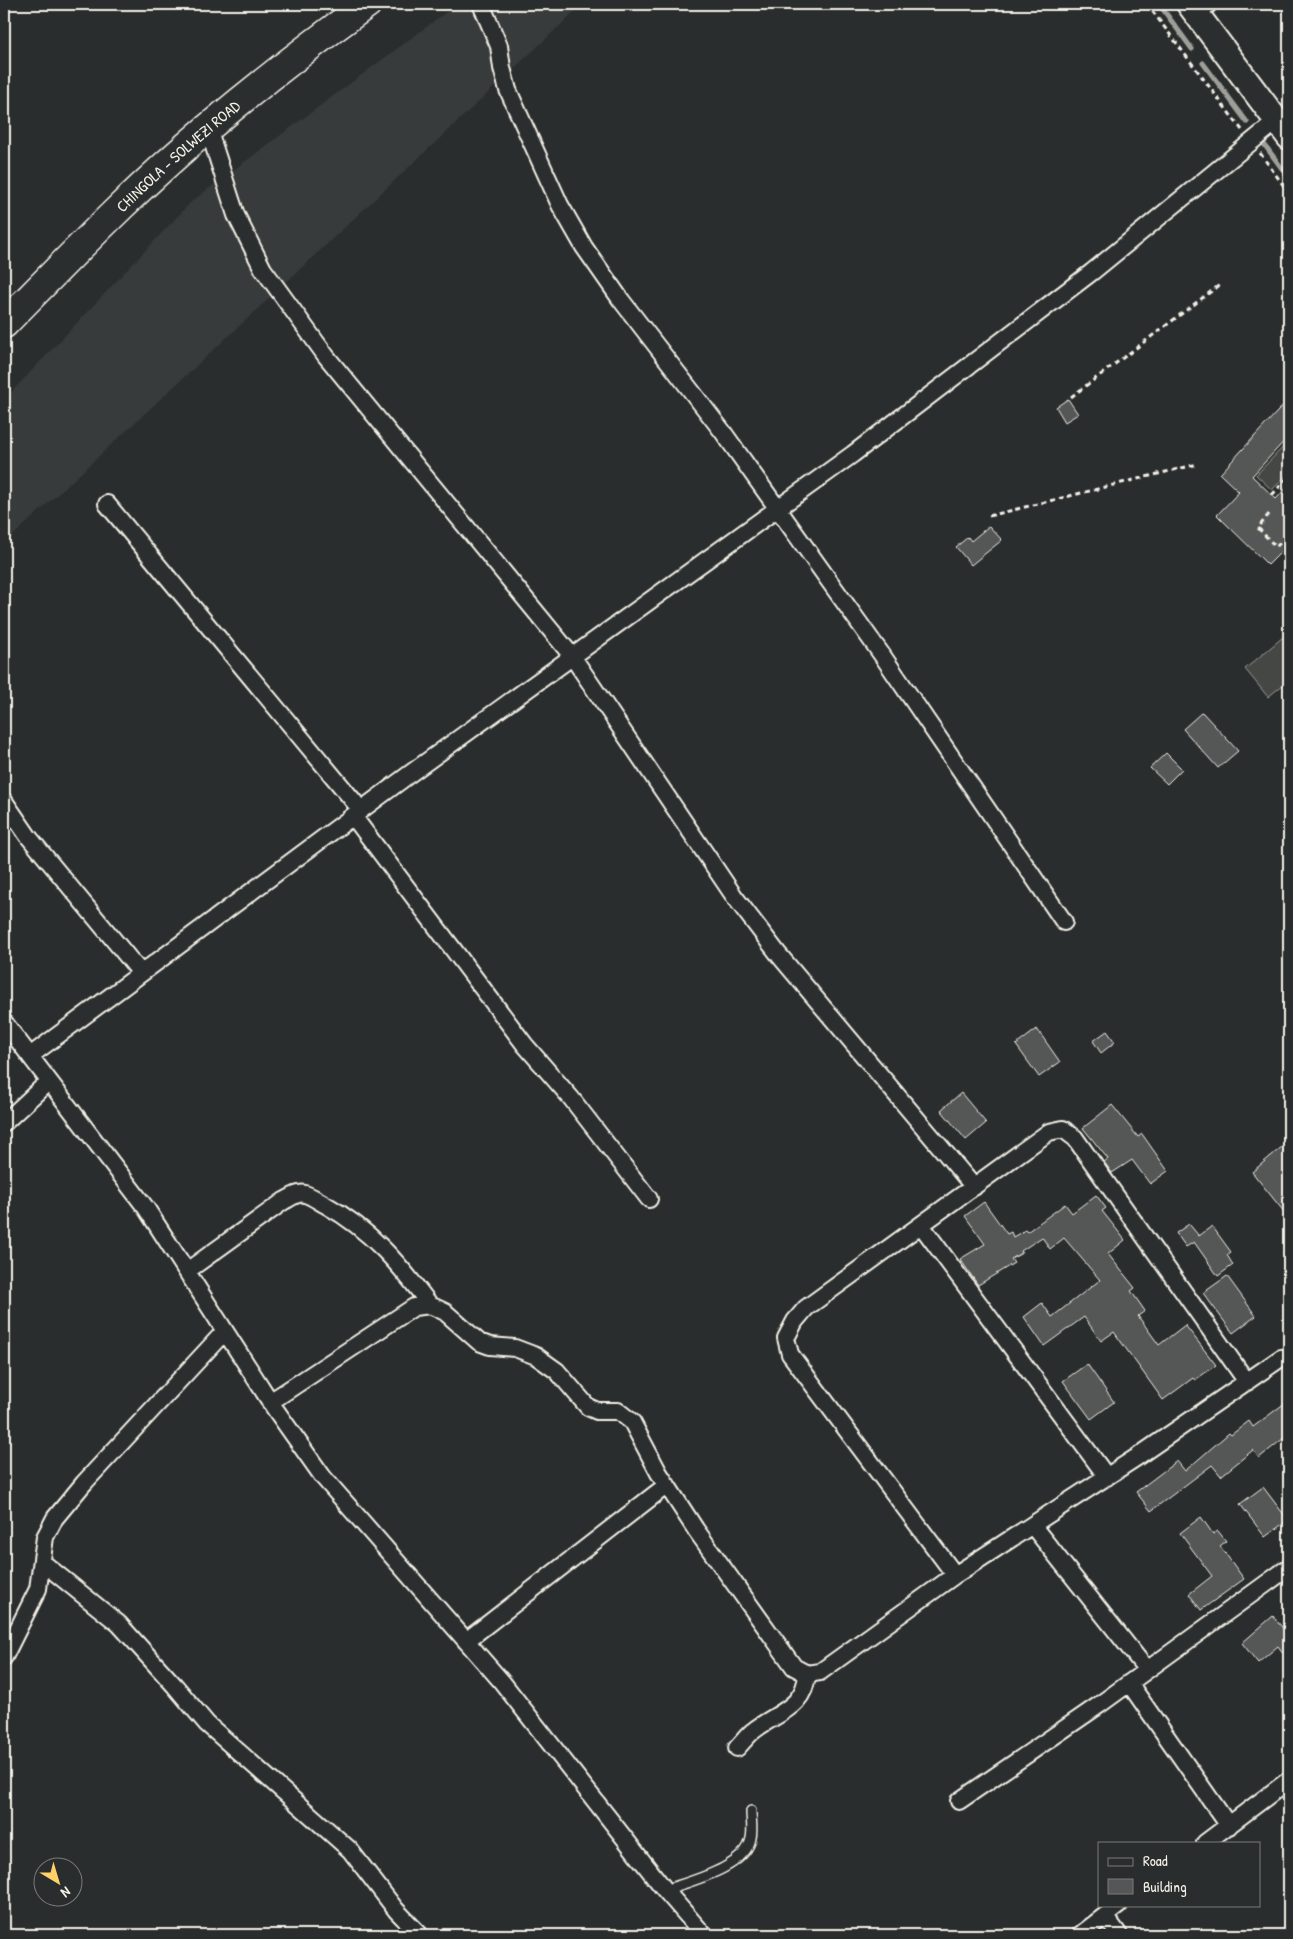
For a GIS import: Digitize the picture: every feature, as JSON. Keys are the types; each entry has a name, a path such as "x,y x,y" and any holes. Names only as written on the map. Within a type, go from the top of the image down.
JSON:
{"highway":[{"name":"CHINGOLA - SOLWEZI ROAD","path":"4,324 131,198 208,128 298,54 368,4"}],"main road":[{"path":"1198,7 1283,129"}],"street":[{"path":"481,4 499,46 508,90 560,205 584,247 621,300 723,432 882,655 1064,922"},
{"path":"208,128 236,215 263,269 326,356 572,656 734,896 779,955 974,1187"},
{"path":"30,1056 357,813 853,454 1092,272 1251,142 1283,129"},
{"path":"107,504 357,813 524,1045 571,1098 649,1199"},
{"path":"4,801 28,836 141,973"},
{"path":"4,1022 146,1208 270,1402 323,1477 502,1682 665,1890 704,1935"},
{"path":"4,1123 49,1081"},
{"path":"955,1575 790,1354 786,1338 795,1321 806,1308 1050,1132 1063,1129 1075,1138 1247,1382"},
{"path":"187,1271 284,1201 296,1195 305,1194 334,1210 374,1238 404,1271 430,1305 445,1312 479,1342 490,1346 515,1348 536,1356 557,1370 588,1407 597,1411 618,1411 632,1422 696,1530 794,1667 807,1674 820,1672 955,1575 1107,1476 1281,1358 1289,1357"},
{"path":"921,1225 1107,1476"},
{"path":"270,1402 414,1307 430,1305"},
{"path":"4,1657 38,1589 45,1537 55,1518 84,1483 225,1330"},
{"path":"466,1641 668,1485"},
{"path":"1032,1525 1147,1670"},
{"path":"42,1562 119,1624 207,1724 350,1850 396,1910 420,1935"},
{"path":"959,1801 1130,1683 1289,1567"},
{"path":"737,1748 753,1732 786,1711 799,1699 806,1688 807,1674"},
{"path":"1130,1683 1229,1826"},
{"path":"1206,1842 1289,1780"},
{"path":"1080,1935 1118,1906"},
{"path":"1104,1916 1119,1935"}],"lane":[{"path":"665,1890 731,1865 744,1855 751,1839 751,1811"}],"path":[{"path":"1147,4 1289,193"},
{"path":"1071,397 1221,284"},
{"path":"989,516 1198,464"},
{"path":"1272,494 1289,476"},
{"path":"1269,514 1258,528 1276,547 1289,534"}],"shaded area":[{"path":"457,4 583,4 4,544 4,400 192,201"},
{"path":"1289,441 1289,472 1272,490 1256,475"},
{"path":"1289,632 1289,680 1268,697 1245,669"}],"building":[{"path":"1068,399 1078,414 1065,422 1056,407"},
{"path":"1289,399 1289,436 1252,476 1276,499 1289,485 1289,544 1268,565 1217,515 1239,492 1220,474"},
{"path":"989,526 1002,540 971,565 956,547 968,537 971,541"},
{"path":"1202,712 1238,751 1218,768 1183,729"},
{"path":"1166,753 1182,769 1167,784 1150,768"},
{"path":"1037,1029 1060,1062 1039,1077 1016,1045"},
{"path":"1107,1031 1115,1042 1101,1053 1093,1041"},
{"path":"961,1093 986,1123 966,1140 941,1110"},
{"path":"1112,1105 1138,1137 1142,1134 1168,1171 1150,1184 1132,1160 1112,1173 1104,1162 1108,1159 1083,1128"},
{"path":"1289,1141 1289,1218 1252,1172"},
{"path":"1096,1195 1106,1208 1102,1211 1125,1240 1108,1254 1135,1288 1131,1291 1145,1311 1138,1316 1159,1345 1185,1325 1216,1365 1195,1380 1193,1378 1163,1400 1114,1332 1101,1341 1084,1317 1044,1346 1024,1317 1042,1303 1052,1317 1100,1280 1064,1238 1050,1249 1042,1237 1011,1259 1014,1263 978,1285 960,1259 985,1244 965,1216 984,1202 1007,1234 1011,1232 1013,1237 1025,1230 1027,1232 1065,1204 1072,1213"},
{"path":"1189,1224 1199,1236 1212,1226 1231,1252 1227,1255 1233,1265 1218,1276 1194,1242 1186,1247 1176,1233"},
{"path":"1227,1276 1256,1316 1233,1333 1203,1293"},
{"path":"1087,1364 1114,1402 1091,1419 1063,1381"},
{"path":"1289,1400 1289,1434 1259,1458 1253,1450 1221,1476 1212,1465 1151,1511 1136,1492 1177,1461 1185,1471 1229,1433 1231,1435 1249,1421 1253,1427"},
{"path":"1263,1487 1288,1520 1265,1537 1240,1504"},
{"path":"1201,1517 1213,1534 1218,1531 1226,1541 1220,1546 1244,1579 1201,1610 1189,1594 1212,1576 1180,1533"},
{"path":"1273,1616 1289,1636 1289,1661 1278,1646 1258,1663 1242,1643"}],"waterway":[{"path":"1159,4 1192,49"},
{"path":"1203,63 1247,122"},
{"path":"1264,144 1289,178"},
{"path":"1280,543 1289,551"}]}
